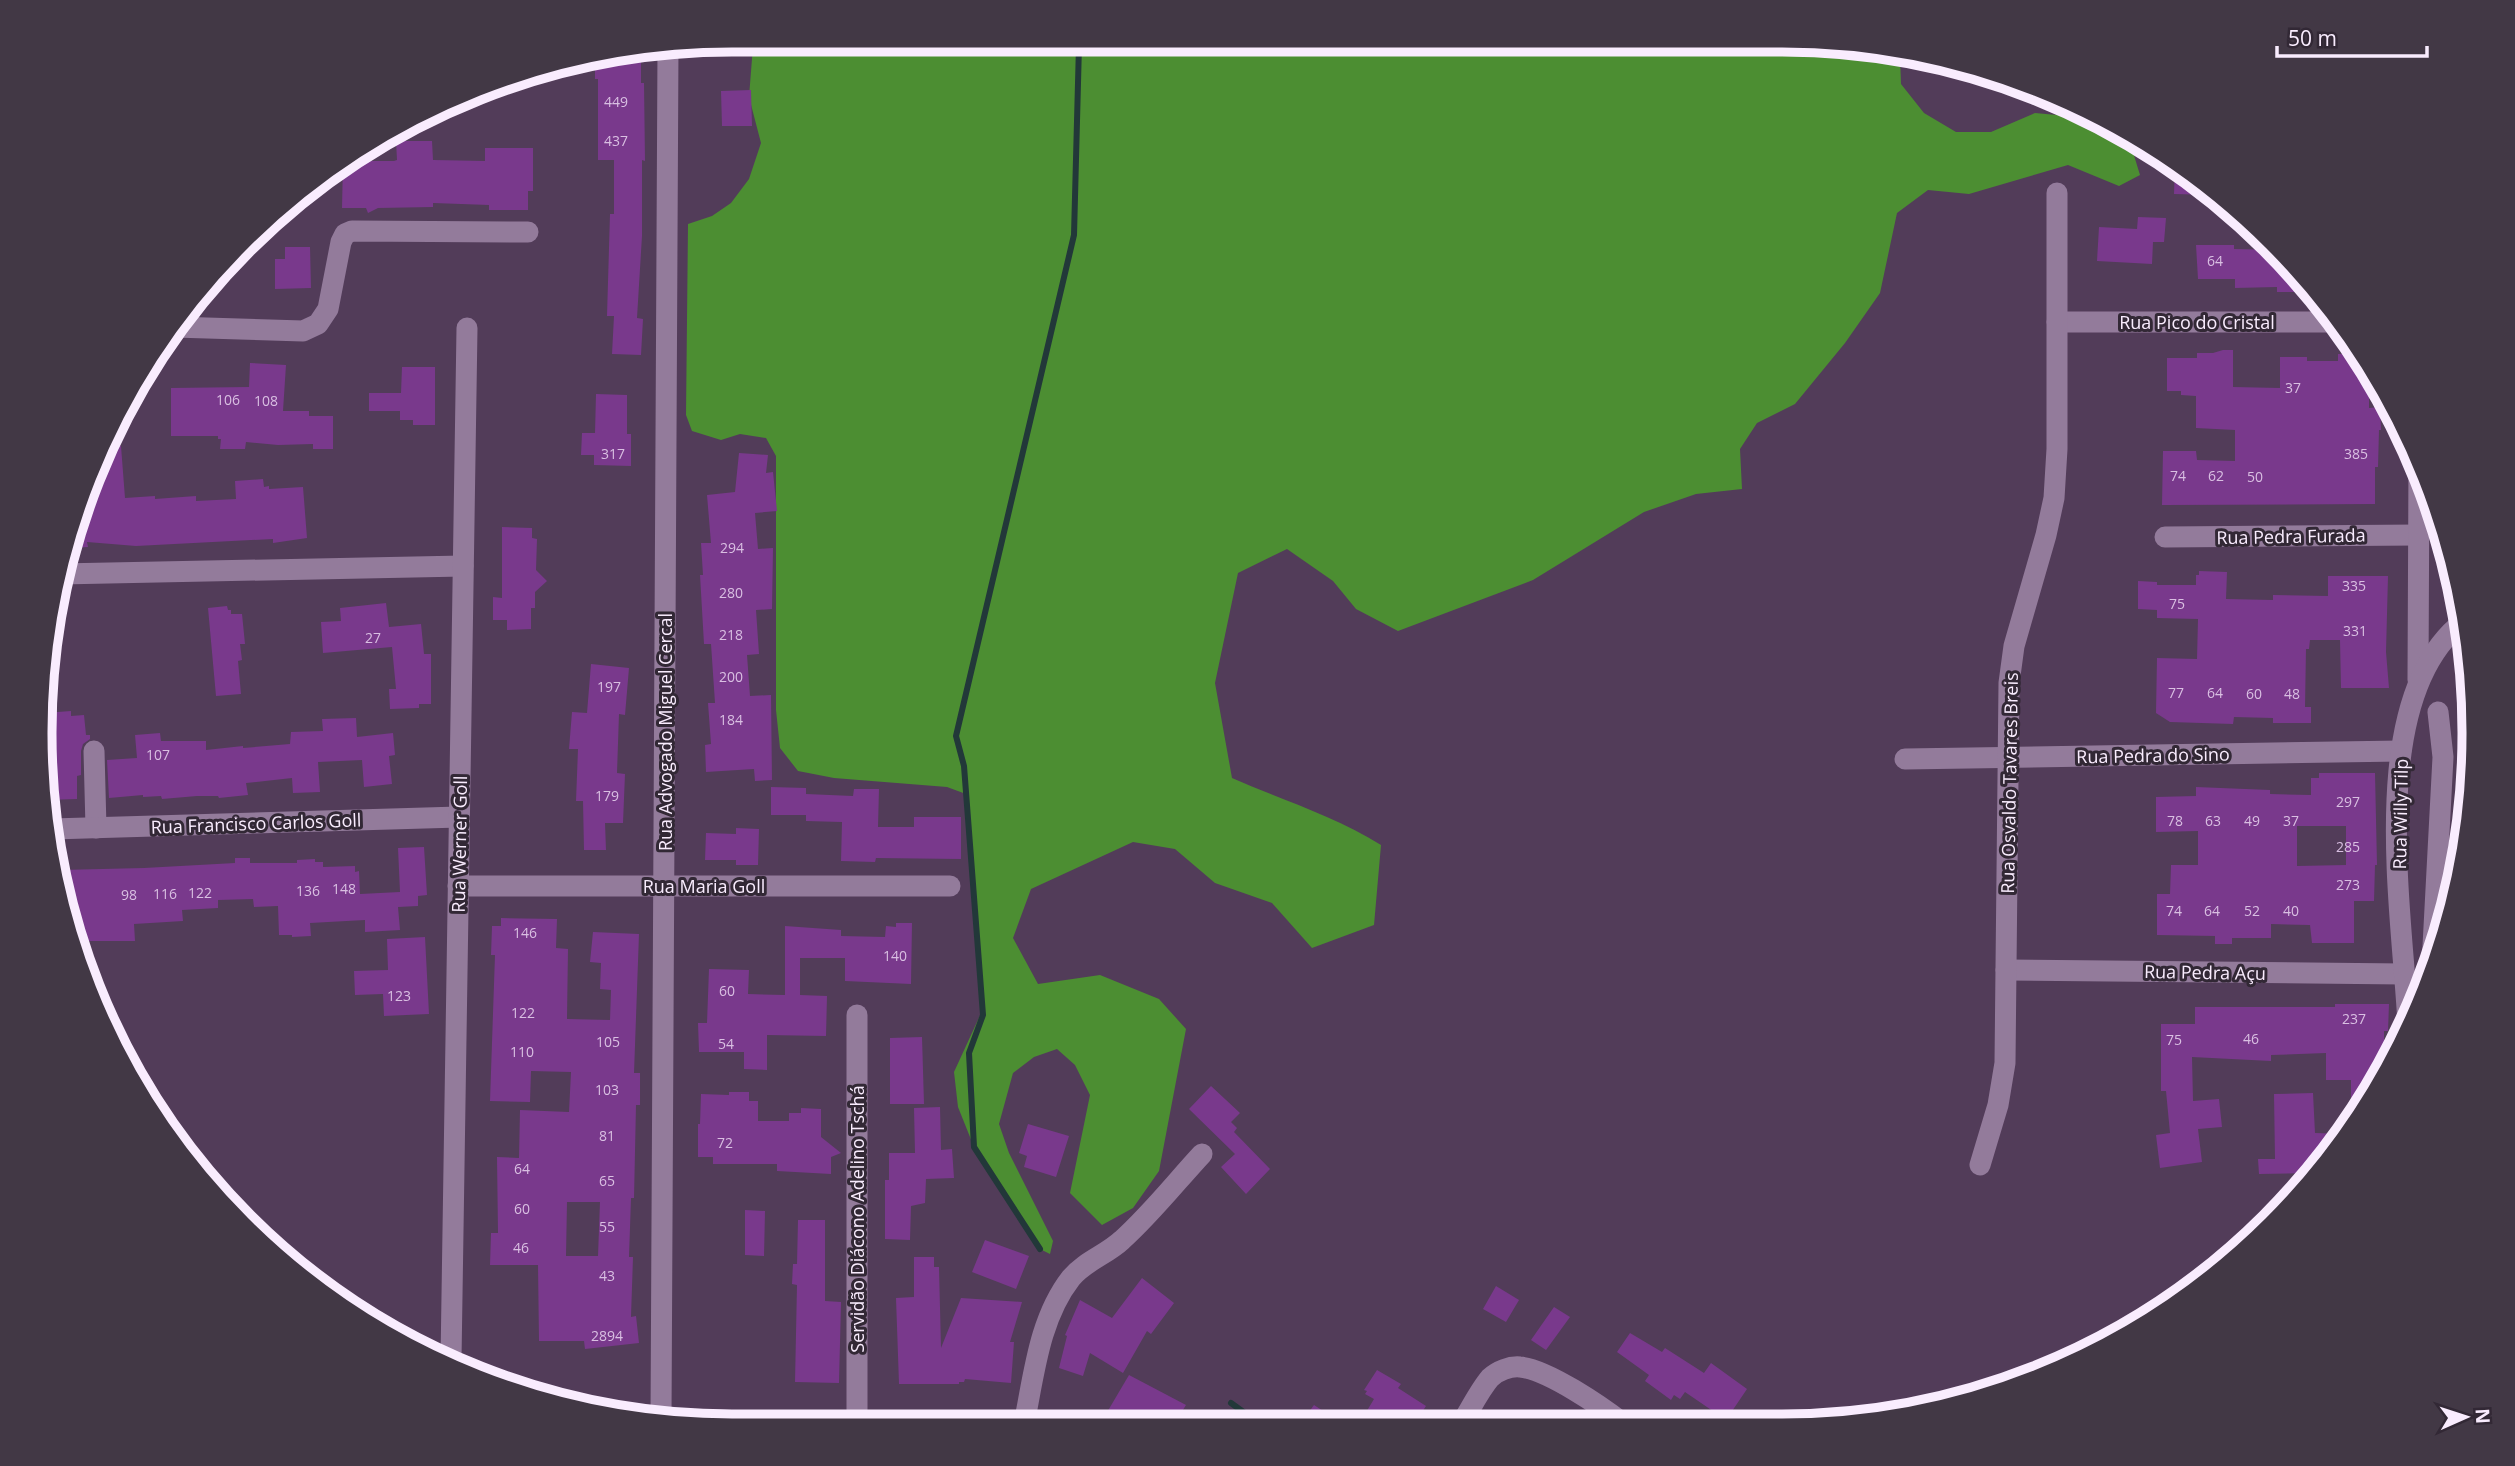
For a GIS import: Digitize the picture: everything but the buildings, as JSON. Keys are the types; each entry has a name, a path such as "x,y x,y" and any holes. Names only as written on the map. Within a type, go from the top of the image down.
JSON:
{"street":[{"name":"Rua Advogado Miguel Cercal","path":"660,1409 668,56"},
{"name":"Rua Osvaldo Tavares Breis","path":"1980,1165 2003,1087 2005,1063 2008,705 2014,646 2054,498 2057,449 2057,192"},
{"path":"187,327 303,331 318,324 328,309 341,242 345,234 352,231 528,232"},
{"name":"Rua Pico do Cristal","path":"2057,322 2324,322"},
{"name":"Rua Werner Goll","path":"451,1352 467,328"},
{"path":"2418,492 2418,681"},
{"name":"Rua Pedra Furada","path":"2165,537 2418,535"},
{"path":"72,574 463,566"},
{"name":"Rua Willy Tilp","path":"2406,1003 2397,821 2401,751 2418,681 2440,645 2455,630"},
{"path":"2434,925 2443,757 2438,712"},
{"path":"94,751 96,828"},
{"name":"Rua Pedra do Sino","path":"1905,759 2401,751"},
{"name":"Rua Francisco Carlos Goll","path":"59,829 459,817"},
{"name":"Rua Maria Goll","path":"458,886 950,886"},
{"name":"Rua Pedra Açu","path":"2006,970 2404,974"},
{"name":"Servidão Diácono Adelino Tschá","path":"858,1015 858,1414"},
{"path":"1026,1414 1047,1323 1070,1279 1083,1266 1123,1240 1202,1154"},
{"path":"1467,1414 1491,1377 1505,1368 1520,1367 1543,1374 1610,1414"}],"green space":[{"path":"753,52 1827,54 1900,63 1901,84 1924,113 1956,132 1991,132 2035,113 2068,116 2132,150 2140,175 2119,186 2068,165 1969,194 1928,190 1897,213 1880,293 1845,343 1795,404 1757,423 1740,449 1742,489 1696,494 1644,512 1533,580 1398,631 1356,609 1333,581 1287,549 1238,573 1215,683 1232,778 1327,817 1381,845 1374,925 1312,948 1272,903 1215,883 1175,849 1133,842 1031,889 1013,938 1038,984 1100,975 1159,999 1186,1029 1159,1171 1133,1208 1102,1225 1070,1193 1090,1095 1075,1065 1057,1049 1034,1057 1013,1073 999,1124 1009,1153 1053,1241 1050,1254 1040,1249 974,1147 958,1107 954,1072 983,1009 966,794 947,787 834,778 798,771 780,748 776,710 776,456 766,438 740,434 721,440 692,431 686,415 688,224 712,216 731,203 749,179 761,143 749,97"}],"waterway":[{"path":"1040,1249 974,1147 969,1053 983,1015 964,766 956,736 1074,235 1079,52"},
{"path":"1231,1403 1246,1414"}]}
